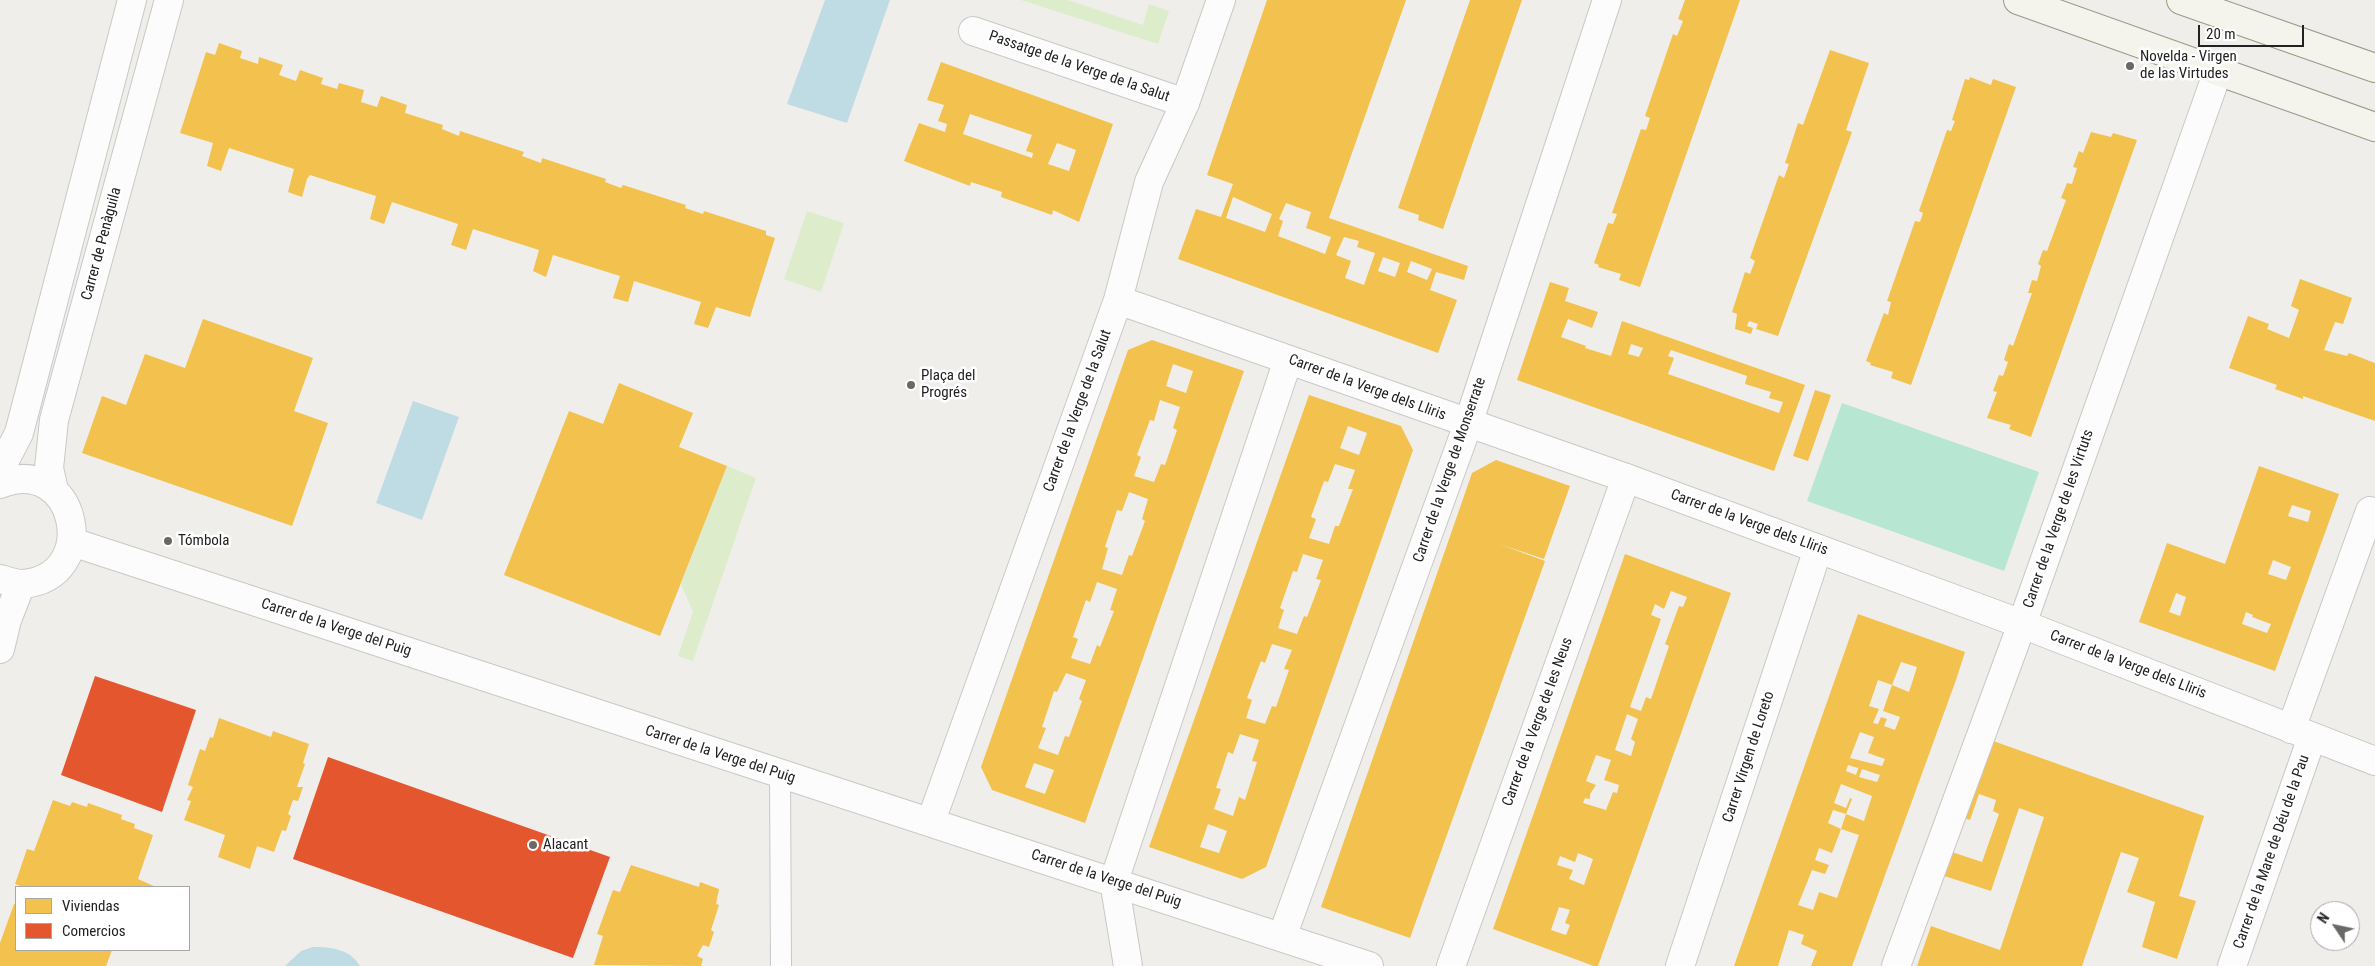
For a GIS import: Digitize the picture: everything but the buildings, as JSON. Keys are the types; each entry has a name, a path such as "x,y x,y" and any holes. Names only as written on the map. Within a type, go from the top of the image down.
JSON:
{"main road":[{"path":"2018,0 2375,127"},
{"path":"2181,0 2375,68"}],"street":[{"path":"0,470 19,433 132,0"},
{"name":"Carrer de Penàguila","path":"54,490 48,468 54,420 169,0"},
{"name":"Carrer de la Verge de la Salut","path":"931,821 1118,300 1150,182 1185,103 1220,0"},
{"name":"Carrer de la Verge de Monserrate","path":"1282,937 1468,424 1607,0"},
{"name":"Passatge de la Verge de la Salut","path":"973,31 1185,103"},
{"name":"Carrer de la Verge de les Virtuts","path":"1896,966 2022,624 2218,70"},
{"name":"Carrer de la Verge dels Lliris","path":"1118,300 1626,478 2022,624 2375,761"},
{"path":"1128,966 1114,881 1288,360"},
{"name":"Carrer de la Verge de les Neus","path":"1451,966 1626,478"},
{"path":"0,484 12,479 34,480 54,490 71,517 72,542 62,564 43,579 11,582 7,620 0,649"},
{"name":"Carrer de la Mare de Déu de la Pau","path":"2232,966 2301,733 2370,511"},
{"name":"Carrer de la Verge del Puig","path":"72,542 780,774 931,821 1369,966"},
{"name":"Carrer Virgen de Loreto","path":"1680,966 1818,549"}],"lane":[{"path":"780,774 781,966"}],"green space":[{"path":"1021,0 1068,0 1143,25 1149,4 1169,11 1158,44"},
{"path":"807,211 844,223 821,292 784,279"},
{"path":"1842,403 2039,472 2004,571 1807,501"},
{"path":"727,466 756,478 693,661 678,656 693,612 681,584"}],"water":[{"path":"825,0 890,0 847,123 787,104"},
{"path":"413,401 459,417 422,520 376,503"},
{"path":"313,947 340,950 356,960 360,966 285,966 301,951"}],"place":[{"name":"Novelda - Virgen de las Virtudes","path":"2130,66"},
{"name":"Plaça del Progrés","path":"911,385"},
{"name":"Tómbola","path":"168,541"},
{"name":"Alacant","path":"533,845"}]}
